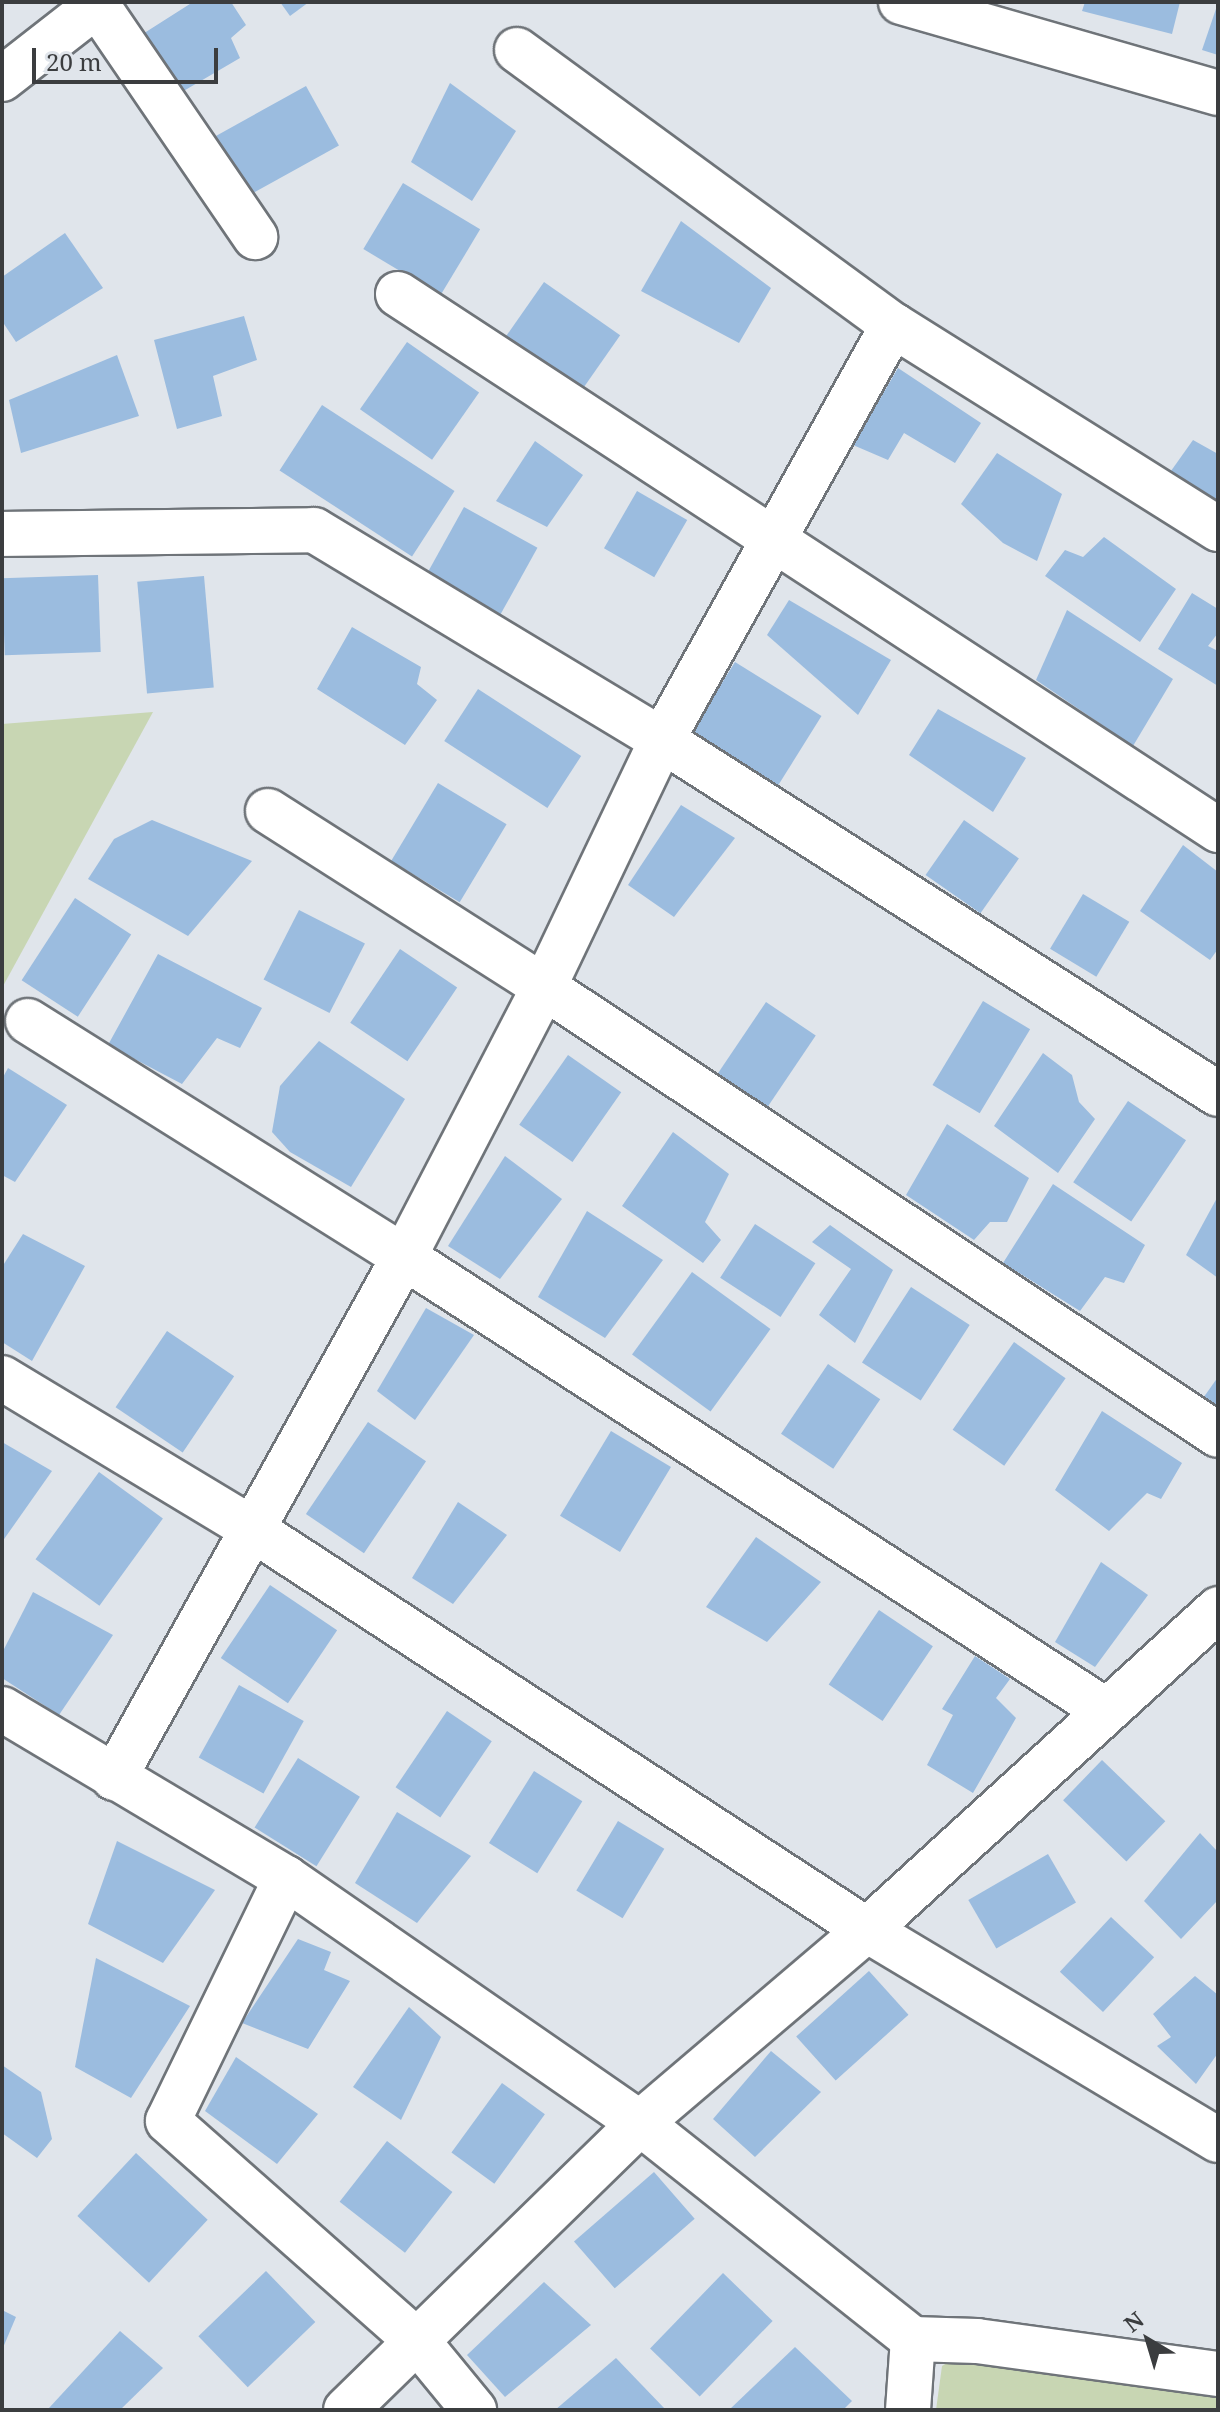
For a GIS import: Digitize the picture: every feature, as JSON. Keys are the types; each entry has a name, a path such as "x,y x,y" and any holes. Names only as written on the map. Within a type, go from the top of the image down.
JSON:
{"street":[{"path":"901,2 1218,93"},
{"path":"2,79 99,3 255,237"},
{"path":"517,50 893,325 1218,529"},
{"path":"398,294 778,539 1218,830"},
{"path":"114,1778 404,1257 544,987 662,740 778,539 893,325"},
{"path":"2,534 314,530 662,740 1218,1094"},
{"path":"268,811 544,987 1218,1435"},
{"path":"28,1021 404,1257 1105,1710"},
{"path":"2,1378 252,1529 867,1930 1218,2140"},
{"path":"346,2410 419,2343 640,2123 867,1930 1218,1609"},
{"path":"2,1709 286,1878 640,2123 913,2339 977,2341 1218,2374"},
{"path":"286,1878 168,2121 419,2343 474,2410"},
{"path":"908,2410 913,2339"}],"green space":[{"path":"153,712 2,988 2,724"},
{"path":"966,2351 1218,2398 1218,2410 936,2410 942,2366"}],"building":[{"path":"193,2 231,2 246,25 231,38 240,58 175,96 138,37"},
{"path":"280,2 309,2 290,16"},
{"path":"1085,2 1180,2 1172,34 1082,11"},
{"path":"1218,3 1218,55 1202,50"},
{"path":"450,83 516,131 472,201 411,162"},
{"path":"306,86 339,145 249,195 216,136"},
{"path":"403,183 480,229 440,295 363,249"},
{"path":"681,221 771,288 739,343 641,291"},
{"path":"65,233 103,288 16,342 2,321 2,277"},
{"path":"544,282 620,335 579,394 503,340"},
{"path":"244,316 257,360 213,376 222,416 177,429 154,340"},
{"path":"407,342 479,392 432,460 360,409"},
{"path":"117,355 139,416 21,453 9,400"},
{"path":"898,368 981,423 955,463 904,433 888,460 853,445"},
{"path":"322,405 455,491 412,556 280,470"},
{"path":"1193,440 1218,454 1218,512 1166,478"},
{"path":"535,441 583,475 547,527 496,501"},
{"path":"997,453 1062,494 1037,561 1003,543 961,504"},
{"path":"637,491 687,520 654,577 604,548"},
{"path":"464,507 537,548 498,619 425,578"},
{"path":"1104,537 1176,589 1140,642 1045,576 1065,550 1083,557"},
{"path":"98,575 101,652 5,655 2,578"},
{"path":"204,576 214,688 147,693 137,582"},
{"path":"1192,593 1218,609 1218,633 1208,646 1218,651 1218,686 1158,649"},
{"path":"789,600 891,660 858,715 767,635"},
{"path":"1067,610 1173,679 1133,746 1036,680"},
{"path":"352,627 421,667 417,684 437,700 405,745 317,689"},
{"path":"735,662 822,716 777,787 690,733"},
{"path":"478,689 581,756 547,808 444,741"},
{"path":"938,709 1026,758 993,812 909,755"},
{"path":"438,783 507,824 460,902 391,861"},
{"path":"681,805 735,838 674,917 628,885"},
{"path":"152,820 252,861 188,936 88,879 114,839"},
{"path":"964,820 1019,858 980,913 926,875"},
{"path":"1183,845 1218,872 1218,949 1210,960 1140,911"},
{"path":"1083,894 1129,922 1096,977 1050,949"},
{"path":"75,898 131,934 78,1017 22,980"},
{"path":"299,910 365,944 330,1013 264,979"},
{"path":"400,949 457,988 407,1061 350,1023"},
{"path":"158,954 262,1008 240,1048 217,1038 182,1084 108,1045"},
{"path":"983,1001 1030,1029 980,1113 933,1085"},
{"path":"766,1002 816,1036 767,1109 717,1075"},
{"path":"319,1041 405,1099 351,1187 290,1152 272,1132 280,1086"},
{"path":"1043,1053 1072,1075 1079,1102 1095,1119 1058,1173 994,1126"},
{"path":"568,1055 621,1092 572,1162 519,1125"},
{"path":"8,1068 67,1105 15,1182 2,1175 2,1079"},
{"path":"1128,1101 1186,1140 1131,1221 1073,1182"},
{"path":"947,1124 1029,1178 1007,1222 990,1222 974,1240 906,1195"},
{"path":"673,1132 729,1174 705,1222 721,1240 703,1263 622,1206"},
{"path":"505,1156 562,1199 500,1279 448,1246"},
{"path":"1053,1184 1145,1245 1124,1283 1105,1277 1080,1311 1003,1263"},
{"path":"1218,1196 1218,1278 1186,1255"},
{"path":"587,1211 663,1260 605,1338 538,1297"},
{"path":"755,1224 815,1263 781,1317 720,1278"},
{"path":"830,1225 893,1270 855,1343 819,1315 851,1269 812,1242"},
{"path":"23,1234 85,1266 32,1361 2,1342 2,1267"},
{"path":"692,1272 770,1329 711,1412 632,1355"},
{"path":"911,1287 970,1325 921,1401 862,1362"},
{"path":"426,1308 474,1335 415,1420 377,1391"},
{"path":"167,1331 234,1376 183,1453 116,1407"},
{"path":"1014,1342 1066,1378 1004,1466 953,1430"},
{"path":"828,1364 880,1399 833,1469 781,1434"},
{"path":"1218,1377 1218,1412 1201,1401"},
{"path":"1102,1411 1182,1463 1161,1499 1147,1493 1109,1531 1055,1490"},
{"path":"368,1422 426,1461 364,1553 306,1514"},
{"path":"611,1431 671,1467 620,1552 560,1516"},
{"path":"2,1442 52,1471 2,1542"},
{"path":"99,1472 163,1518 99,1606 36,1559"},
{"path":"458,1502 507,1535 453,1604 412,1578"},
{"path":"756,1537 821,1582 767,1642 706,1607"},
{"path":"1101,1562 1148,1595 1095,1667 1055,1642"},
{"path":"270,1585 337,1630 288,1703 221,1658"},
{"path":"33,1592 113,1635 59,1715 2,1678 2,1653"},
{"path":"879,1610 933,1646 883,1721 829,1685"},
{"path":"975,1656 1010,1679 996,1698 1016,1718 973,1793 927,1765 953,1715 942,1709"},
{"path":"239,1685 304,1721 263,1793 199,1758"},
{"path":"447,1711 492,1741 440,1817 396,1787"},
{"path":"298,1758 360,1797 316,1866 255,1828"},
{"path":"1102,1760 1165,1821 1126,1861 1063,1800"},
{"path":"534,1771 582,1801 537,1873 489,1843"},
{"path":"397,1812 471,1856 417,1923 355,1883"},
{"path":"618,1821 664,1849 623,1918 576,1890"},
{"path":"1200,1833 1218,1852 1218,1900 1181,1939 1144,1901"},
{"path":"117,1841 215,1890 163,1963 88,1924"},
{"path":"1048,1854 1076,1902 996,1948 968,1900"},
{"path":"1111,1917 1154,1957 1103,2012 1060,1972"},
{"path":"298,1939 331,1952 324,1970 350,1981 308,2049 242,2023"},
{"path":"96,1958 190,2006 131,2098 75,2067"},
{"path":"869,1971 908,2015 836,2080 796,2037"},
{"path":"1195,1976 1218,1995 1218,2053 1196,2084 1157,2046 1171,2037 1153,2014"},
{"path":"409,2007 441,2037 401,2120 353,2087"},
{"path":"771,2051 821,2092 755,2157 713,2119"},
{"path":"236,2057 318,2114 277,2164 205,2111"},
{"path":"2,2065 41,2092 52,2139 37,2158 2,2133"},
{"path":"502,2083 545,2114 494,2184 451,2153"},
{"path":"387,2141 452,2192 405,2253 340,2202"},
{"path":"136,2153 208,2220 149,2283 77,2216"},
{"path":"654,2172 695,2219 615,2288 574,2242"},
{"path":"266,2271 315,2322 248,2387 198,2336"},
{"path":"723,2273 773,2321 700,2396 650,2349"},
{"path":"544,2282 591,2325 505,2397 467,2355"},
{"path":"2,2310 16,2317 2,2350"},
{"path":"120,2331 163,2368 120,2410 49,2408"},
{"path":"795,2347 852,2401 843,2410 729,2410"},
{"path":"616,2358 666,2410 555,2410"}]}
